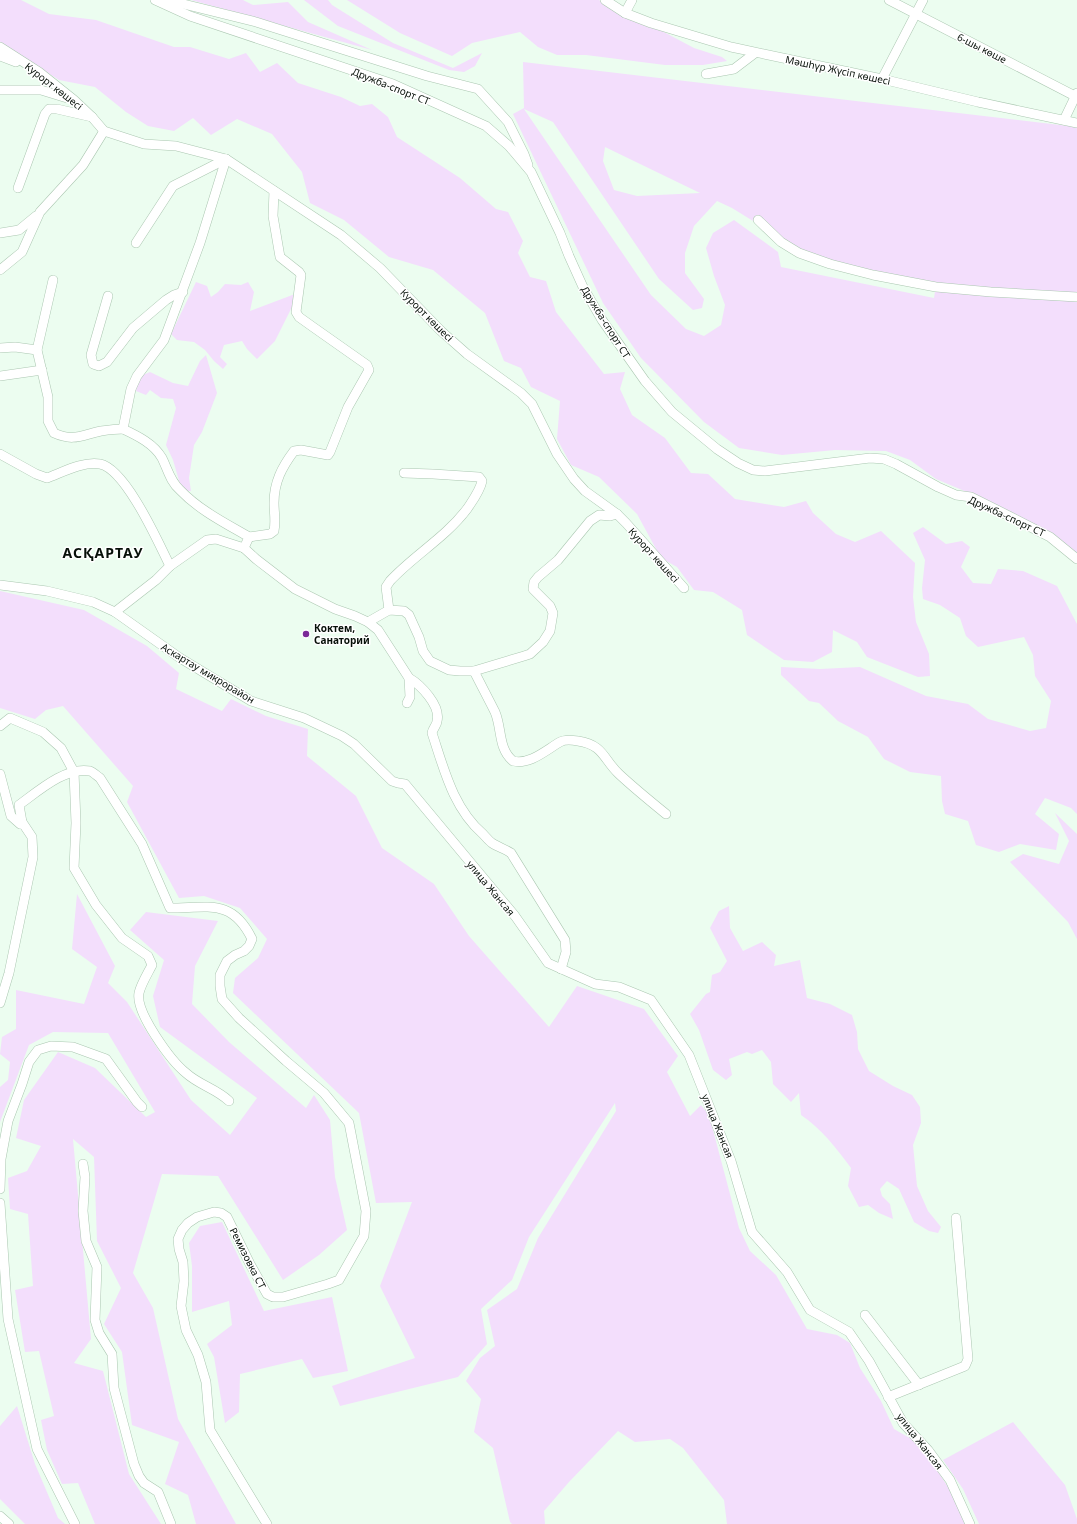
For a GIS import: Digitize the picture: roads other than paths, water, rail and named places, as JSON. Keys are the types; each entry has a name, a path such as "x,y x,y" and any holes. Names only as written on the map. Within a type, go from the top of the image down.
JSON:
{"street":[{"name":"Дружба-спорт СТ","path":"156,0 190,16 394,84 486,126 509,146 531,172 560,233 568,256 583,287 602,320 645,381 672,412 717,449 738,463 753,470 765,471 870,458 884,459 938,487 956,495 971,497 1043,533 1077,559"},
{"path":"167,0 256,22 427,76 478,89 508,122 531,172"},
{"name":"Мәшhүр Жүсіп көшесі","path":"605,0 625,13 658,25 731,47 1077,123"},
{"path":"625,13 632,0"},
{"name":"6-шы көше","path":"889,0 1076,95"},
{"path":"882,79 923,0"},
{"name":"Курорт көшесі","path":"0,47 39,72 74,100 104,131 144,144 176,146 226,159 340,235 380,268 441,331 467,354 521,393 532,404 557,454 574,479 585,491 617,514 667,567 684,588"},
{"path":"706,74 734,69 755,53"},
{"path":"0,56 30,67"},
{"path":"0,90 41,90 74,100"},
{"path":"1064,120 1076,95"},
{"path":"18,188 45,114 49,109 57,109 92,117"},
{"path":"0,232 19,230 40,212 83,164 104,131"},
{"path":"136,243 173,186 226,159"},
{"path":"123,429 131,389 137,376 164,340 200,243 226,159"},
{"path":"54,280 37,350 48,397 48,421 54,433 69,438 80,437 101,431 123,429 149,443 161,457 171,480 190,500 205,511 249,536 270,534 274,531 276,482 283,465 294,451 301,450 328,455 348,407 368,370 367,365 299,317 296,312 301,276 299,272 280,257 274,216 274,191"},
{"path":"0,270 22,252 40,212"},
{"path":"758,220 781,242 799,253 830,264 873,275 936,287 1077,297"},
{"path":"108,296 91,355 93,364 99,366 107,362 133,328 174,294 182,292"},
{"path":"0,348 19,347 37,350"},
{"path":"0,376 42,370"},
{"path":"0,454 36,474 48,478 77,467 99,464 104,465 124,483 134,497 170,566"},
{"path":"389,610 386,587 390,581 443,536 461,518 473,501 482,481 479,477 463,475 404,473"},
{"path":"368,622 389,610 404,611 409,615 419,637 423,651 430,661 449,670 460,672 474,671 530,654 543,642 550,631 553,614 550,606 533,589 534,582 558,560 590,521 599,515 610,516 617,514"},
{"path":"244,548 249,536"},
{"path":"115,612 156,580 170,566 208,540 216,539 244,548 295,589 335,609 368,622 378,630 409,678 424,688 433,702 438,716 432,733 450,786 459,805 472,824 492,843 511,853 565,940 566,952 561,969"},
{"name":"Аскартау микрорайон","path":"0,586 47,591 93,602 115,612 180,658 251,701 304,718 342,736 354,744 392,780 406,785"},
{"path":"474,671 495,714 501,742 506,753 513,761 527,761 566,740 583,742 592,745 602,752 619,774 666,814"},
{"path":"407,703 410,697 409,678"},
{"path":"0,726 10,718 43,732 61,748 74,772 76,823 74,868 96,905 122,938 148,956 152,965 139,993 140,1005 159,1041 176,1064 186,1074 222,1094 229,1101"},
{"name":"Ремизовка СТ","path":"74,772 91,771 100,778 142,844 170,908 206,906 219,908 238,918 245,926 252,939 249,946 244,951 227,961 220,974 222,999 239,1018 280,1056 324,1093 349,1123 366,1211 364,1236 339,1280 283,1297 273,1297 267,1294 250,1264 227,1217 221,1213 214,1212 197,1217 188,1223 182,1230 178,1239 183,1262 184,1281 181,1306 186,1330 198,1355 206,1382 210,1430 267,1524"},
{"path":"0,1003 9,973 34,857 32,836 22,822 19,805 49,782 74,772"},
{"path":"0,774 11,816 20,824 22,822"},
{"name":"улица Жансая","path":"406,785 515,916 548,963 595,984 619,988 651,1000 689,1055 732,1161 752,1232 787,1272 810,1310 849,1332 869,1361 903,1423 928,1450 950,1480 970,1524"},
{"path":"0,1188 0,1159 8,1121 22,1084 28,1062 38,1050 50,1046 73,1047 106,1059 142,1107"},
{"path":"83,1164 85,1177 83,1211 86,1241 98,1267 95,1320 99,1333 112,1354 114,1388 134,1464 144,1483 158,1492 172,1524"},
{"path":"0,1203 8,1319 37,1449 75,1524"},
{"path":"888,1397 965,1366 968,1359 956,1218"},
{"path":"865,1315 919,1384"},
{"path":"0,1516 9,1524"}],"place":[{"name":"Коктем, Санаторий","path":"306,634"}],"district":[{"name":"АСҚАРТАУ","path":"103,553"}]}
